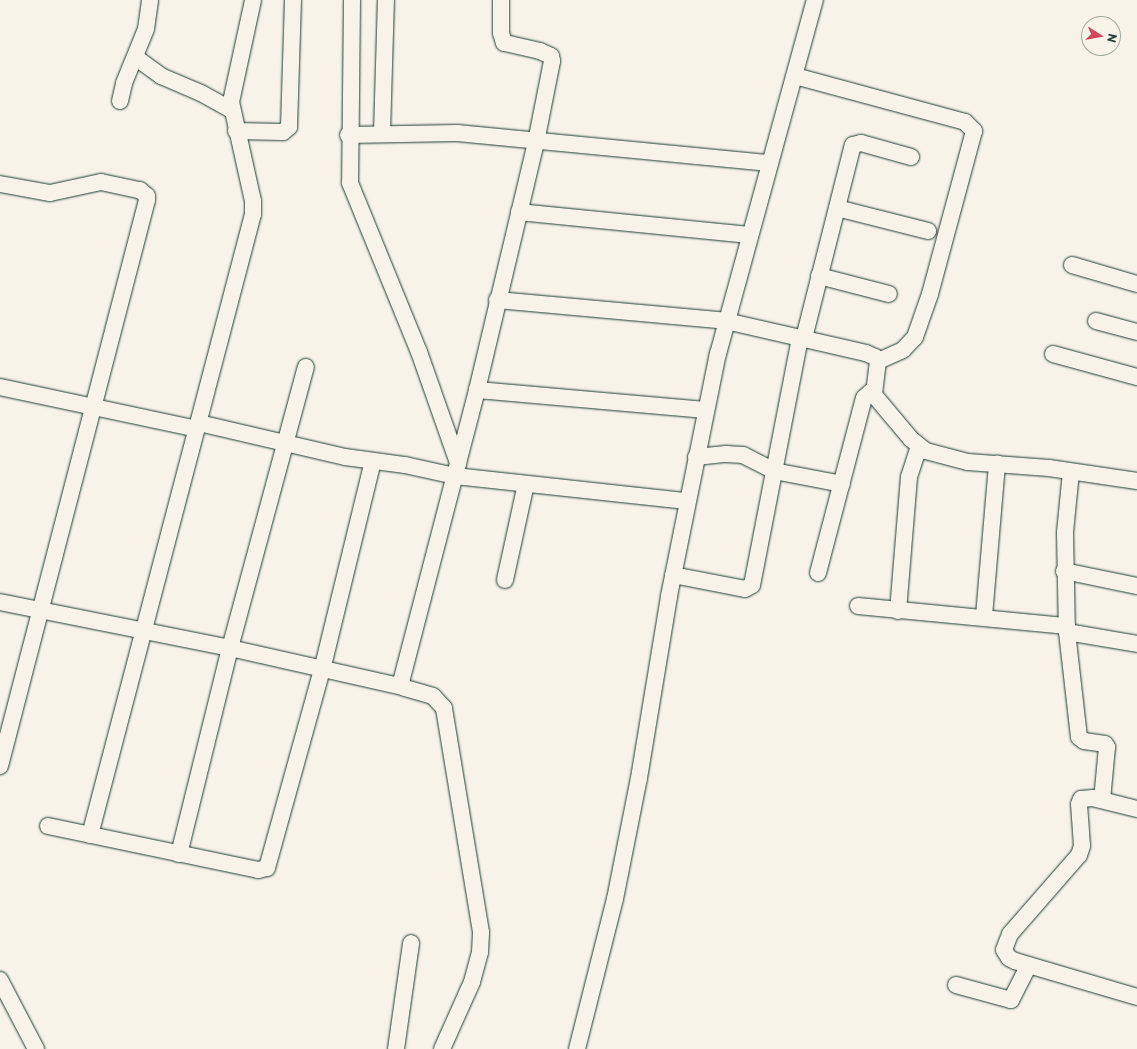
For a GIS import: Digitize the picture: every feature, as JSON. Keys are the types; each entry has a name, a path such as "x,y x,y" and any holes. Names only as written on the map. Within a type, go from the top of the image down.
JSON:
{"street":[{"path":"120,101 124,83 136,58 146,29 150,0"},
{"path":"90,835 253,214 253,201 232,110 232,94 253,0"},
{"path":"236,131 283,132 289,127 293,0"},
{"path":"352,0 348,135 349,176 353,195 419,352 457,470"},
{"path":"382,133 386,0"},
{"path":"403,687 402,678 477,390 497,300 536,142 552,61 551,56 540,50 504,43 501,33 501,0"},
{"path":"577,1049 616,899 640,778 673,576 687,501 726,321 815,0"},
{"path":"136,58 161,76 201,93 232,110"},
{"path":"795,76 965,122 974,131 930,294 915,337 903,350 878,361"},
{"path":"348,135 382,133 457,133 536,142 770,163"},
{"path":"673,576 749,589 754,582 774,471 802,337 820,276 853,145 861,142 911,157"},
{"path":"0,184 50,193 101,182 135,188 147,196 0,766"},
{"path":"837,208 928,231"},
{"path":"519,212 749,235"},
{"path":"1072,265 1137,284"},
{"path":"820,276 889,294"},
{"path":"497,300 726,321 802,337 866,353 876,357 878,361 873,390 878,401 919,447 933,454 956,460 1071,472 1137,481"},
{"path":"1096,321 1137,332"},
{"path":"1053,354 1137,377"},
{"path":"179,854 230,648 306,367"},
{"path":"0,387 373,461 457,470 526,484 687,501"},
{"path":"477,390 706,410"},
{"path":"818,573 838,483 864,398 873,390"},
{"path":"898,610 908,477 919,447"},
{"path":"696,457 736,454 750,458 774,471 838,483"},
{"path":"48,826 258,870 267,868 322,670 373,461"},
{"path":"984,616 997,464"},
{"path":"1071,472 1065,532 1064,571 1067,629 1079,737 1084,741 1105,744 1107,747 1102,800"},
{"path":"505,580 526,484"},
{"path":"1064,571 1137,586"},
{"path":"0,602 230,648 322,670 403,687 433,696 444,708 481,932 480,952 472,982 442,1049"},
{"path":"858,606 984,616 1067,629 1137,644"},
{"path":"1137,809 1086,797 1081,799 1079,804 1082,846 1079,855 1008,938 1005,954 1015,961 1137,996"},
{"path":"396,1049 411,943"},
{"path":"956,985 1011,1000 1029,965"},
{"path":"0,980 36,1049"}]}
